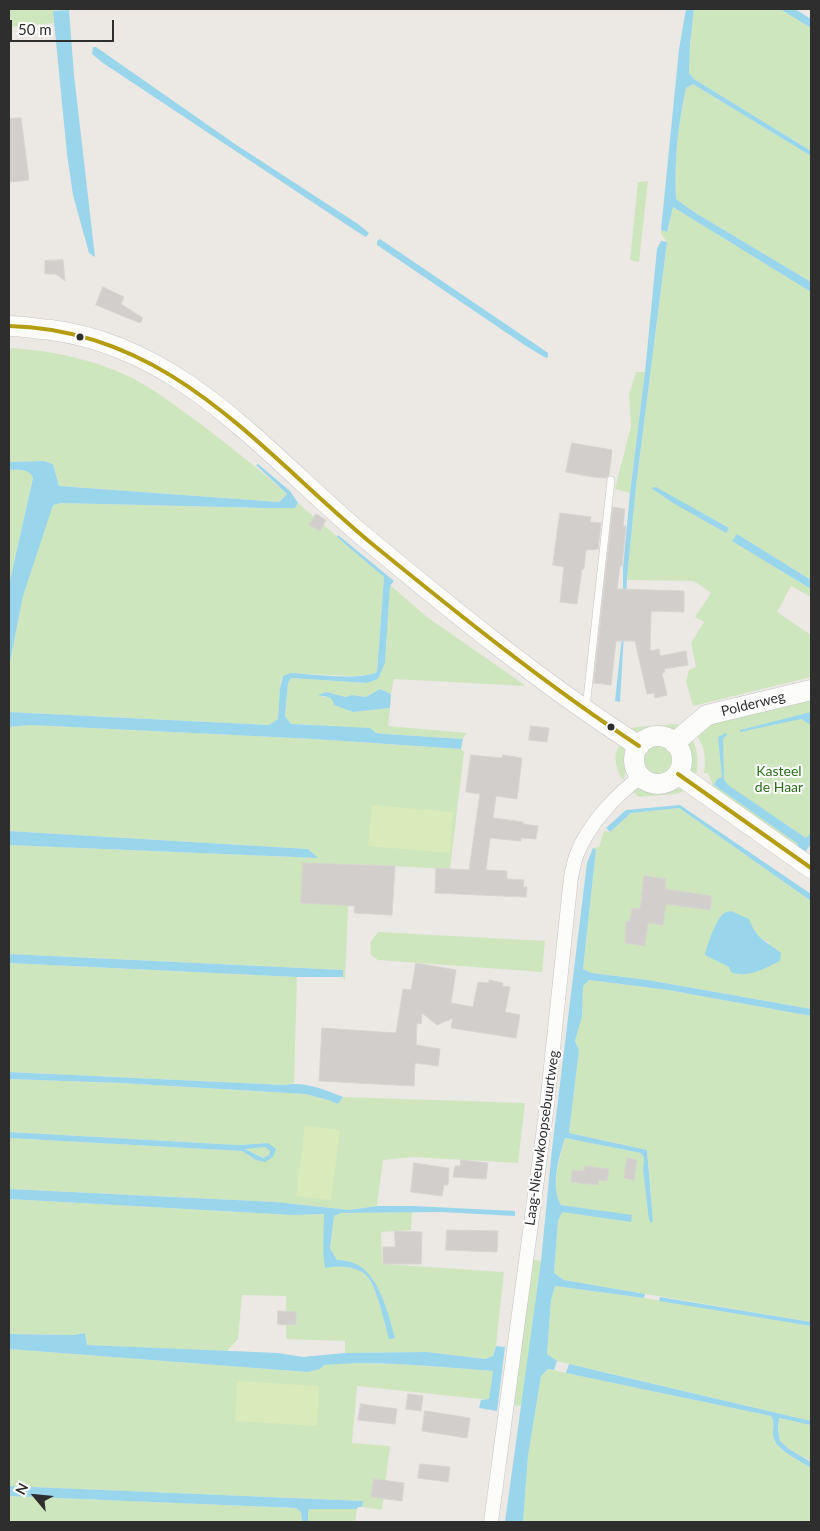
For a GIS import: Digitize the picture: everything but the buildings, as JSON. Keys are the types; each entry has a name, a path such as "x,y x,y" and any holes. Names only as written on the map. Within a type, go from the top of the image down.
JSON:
{"street":[{"path":"9,326 84,335 137,354 158,365 213,403 374,544 482,633 581,708 638,746"},
{"name":"Polderweg","path":"674,743 707,715 811,690"},
{"path":"665,737 674,743 681,752 682,764 678,774 670,781 659,784 646,782 640,777 635,768 634,756 638,746 650,738 665,737"},
{"path":"678,774 811,868"},
{"name":"Laag-Nieuwkoopsebuurtweg","path":"491,1522 547,1105 571,877 577,854 591,828 625,788 640,777"}],"lane":[{"path":"581,708 587,698 611,480"}],"green space":[{"path":"9,9 53,9 54,23 9,27"},
{"path":"694,9 780,9 811,28 811,151 694,79 689,73"},
{"path":"693,84 811,156 811,282 694,212 676,199 676,158 681,115 686,88"},
{"path":"648,181 639,262 630,260 638,182"},
{"path":"673,207 811,292 811,580 738,535 783,572 811,589 811,597 791,586 777,612 811,635 811,677 693,706 686,681 689,670 696,667 691,643 704,622 695,617 711,593 694,581 627,580 636,486 667,242 661,234 661,230 667,232","holes":["656,492 728,527 726,533"]},
{"path":"9,348 73,357 104,366 134,379 198,422 287,494 279,502 59,486 53,464 44,461 9,462"},
{"path":"636,372 645,372 630,493 615,489 631,426 629,394"},
{"path":"9,470 26,471 33,477 9,585"},
{"path":"61,503 295,508 298,503 384,577 377,672 371,675 349,676 291,673 281,679 278,719 269,725 9,712 9,667 23,596 52,505"},
{"path":"390,585 427,617 526,686 394,679 391,694 380,689 366,697 352,695 346,697 326,692 322,697 330,697 353,712 390,708 388,726 467,733 463,739 386,734 291,724 285,716 288,683 291,678 367,683 378,679 385,663"},
{"name":"Kasteel de Haar","path":"811,695 811,842 718,779 714,785 799,844 796,849 709,790 713,785 708,773 704,773 704,753 696,734 706,724"},
{"path":"677,724 681,726 671,729 630,732 630,729 636,727"},
{"path":"31,725 314,739 461,749 464,752 450,869 350,864 345,981 343,970 9,954 9,845 317,858 307,849 9,831 9,727"},
{"path":"693,741 697,752 698,764 697,772 693,776 687,755 688,746"},
{"path":"622,743 626,761 624,779 622,779 616,765 617,751"},
{"path":"657,745 663,746 668,750 672,755 672,767 668,772 663,776 657,777 651,776 646,772 642,767 641,761 642,755 646,750 651,746"},
{"path":"639,788 654,793 670,789 682,789 682,792 639,797 633,792"},
{"path":"372,805 453,812 450,853 368,846"},
{"path":"679,808 811,901 811,1009 648,980 592,973 583,969 596,851 593,848 599,847 604,831 610,832 631,813","holes":["716,924 756,933 761,939 770,943 731,971 715,929"]},
{"path":"378,932 545,941 542,972 378,960 371,955 370,943"},
{"path":"9,963 297,977 294,1083 285,1085 9,1072"},
{"path":"588,980 668,990 811,1016 811,1322 564,1280 554,1273 558,1221 562,1211 630,1222 632,1216 561,1205 556,1189 556,1181 565,1138 641,1153 644,1158 643,1169 653,1221 647,1150 569,1133 579,1050 575,1041 582,1016 583,986"},
{"path":"9,1079 121,1083 305,1094 338,1104 343,1097 525,1103 518,1163 413,1157 383,1160 377,1206 349,1210 276,1202 9,1189 9,1138 242,1151 256,1160 273,1157 268,1143 238,1145 9,1132"},
{"path":"305,1126 340,1130 331,1200 296,1196"},
{"path":"265,1147 270,1151 269,1155 263,1158 244,1148"},
{"path":"9,1199 293,1215 325,1214 323,1252 337,1266 349,1267 367,1276 374,1288 382,1311 373,1279 348,1261 337,1260 330,1248 334,1216 341,1213 412,1212 411,1230 381,1232 382,1264 504,1272 496,1346 493,1356 485,1359 427,1352 345,1353 345,1341 286,1339 286,1296 242,1295 238,1339 226,1352 87,1345 85,1333 74,1335 9,1334"},
{"path":"531,1259 541,1261 522,1405 514,1406"},
{"path":"555,1286 644,1298 811,1326 811,1421 557,1361 547,1355 551,1300"},
{"path":"9,1349 307,1372 324,1365 345,1363 400,1364 493,1371 489,1400 357,1386 352,1443 390,1446 382,1510 362,1507 362,1501 9,1486"},
{"path":"548,1369 771,1416 773,1437 776,1444 785,1452 811,1468 811,1522 523,1522 528,1456 541,1376"},
{"path":"237,1381 319,1386 317,1426 235,1421"},
{"path":"779,1418 811,1425 811,1461 789,1449 780,1441"},
{"path":"9,1496 296,1508 301,1512 302,1522 9,1522"},
{"path":"310,1509 357,1509 355,1522 308,1522 308,1511"}],"water":[{"path":"686,9 694,9 689,73 694,79 811,151 811,156 693,84 686,88 681,115 676,158 676,199 694,212 811,282 811,292 673,207 667,232 661,230 679,49"},
{"path":"780,9 795,9 811,19 811,28"},
{"path":"69,10 74,75 95,257 89,253 73,195 67,154 53,11"},
{"path":"93,47 96,47 235,144 369,233 366,237 356,231 103,63 92,54"},
{"path":"380,239 548,353 548,357 546,358 526,346 377,245 377,241"},
{"path":"661,241 667,242 636,486 627,579 620,702 615,701 623,627 623,568 657,249"},
{"path":"44,461 53,464 59,486 279,502 287,494 256,465 258,464 290,491 298,503 295,508 61,503 53,505 23,596 9,667 9,585 33,478 26,471 9,470 9,462"},
{"path":"656,487 729,528 726,533 673,503 651,488"},
{"path":"737,534 811,580 811,589 732,541"},
{"path":"338,535 394,581 390,586 385,663 378,679 367,683 291,678 288,683 285,716 291,724 370,728 376,733 463,739 461,749 314,739 31,725 9,727 9,712 269,725 278,719 280,688 283,676 291,673 359,676 377,672 384,577 337,537"},
{"path":"380,689 391,694 390,708 353,712 334,705 330,698 318,695 326,692 346,697 352,695 366,697"},
{"path":"811,712 811,725 801,719 740,732 740,730"},
{"path":"726,733 727,735 723,739 724,780 728,785 806,838 811,833 811,844 803,855 796,849 798,844 714,785 717,779 722,777 718,737"},
{"path":"680,805 811,894 811,901 679,808 631,813 610,832 606,828 626,810"},
{"path":"9,831 308,849 318,858 9,845"},
{"path":"593,848 596,850 583,969 592,973 648,980 811,1009 811,1016 668,990 589,980 583,986 582,1016 575,1041 579,1050 569,1133 647,1150 653,1221 652,1223 649,1220 643,1169 644,1158 641,1153 565,1138 558,1163 556,1181 556,1189 561,1205 632,1215 631,1222 562,1212 558,1221 554,1273 564,1280 645,1294 644,1298 555,1286 551,1300 547,1354 557,1361 554,1370 548,1369 541,1376 528,1456 523,1522 505,1522 541,1261 552,1149 587,863"},
{"path":"731,911 749,919 759,936 781,953 780,961 756,972 737,974 731,972 729,967 705,955 718,921 724,913"},
{"path":"9,954 343,970 343,977 297,977 9,963"},
{"path":"9,1072 285,1085 300,1084 343,1097 338,1104 305,1094 121,1083 9,1079"},
{"path":"9,1132 238,1145 268,1143 276,1149 273,1157 265,1162 256,1160 242,1151 9,1138","holes":["265,1147 270,1151 269,1155 263,1158 245,1149"]},
{"path":"9,1189 276,1202 349,1210 377,1206 413,1206 515,1211 515,1216 441,1212 341,1213 334,1216 330,1248 337,1260 356,1264 364,1269 377,1286 395,1338 389,1339 377,1296 367,1276 363,1272 352,1268 325,1268 323,1252 324,1214 293,1215 9,1199"},
{"path":"660,1297 811,1322 811,1326 659,1301"},
{"path":"85,1333 87,1345 278,1353 303,1357 345,1353 427,1352 485,1359 493,1356 496,1346 505,1347 497,1411 479,1408 481,1400 489,1399 493,1371 366,1363 324,1365 320,1369 307,1372 9,1349 9,1334 74,1335"},
{"path":"569,1364 811,1421 811,1425 779,1418 778,1429 780,1441 789,1449 811,1462 811,1468 776,1443 773,1436 771,1416 566,1373"},
{"path":"9,1486 363,1501 362,1507 357,1509 310,1509 308,1511 308,1522 302,1522 301,1512 296,1508 9,1496"}],"transit line":[{"path":"9,326 66,333 118,348 164,372 208,401 249,434 371,543 469,622 570,698 639,746"},
{"path":"678,774 811,868"}]}
